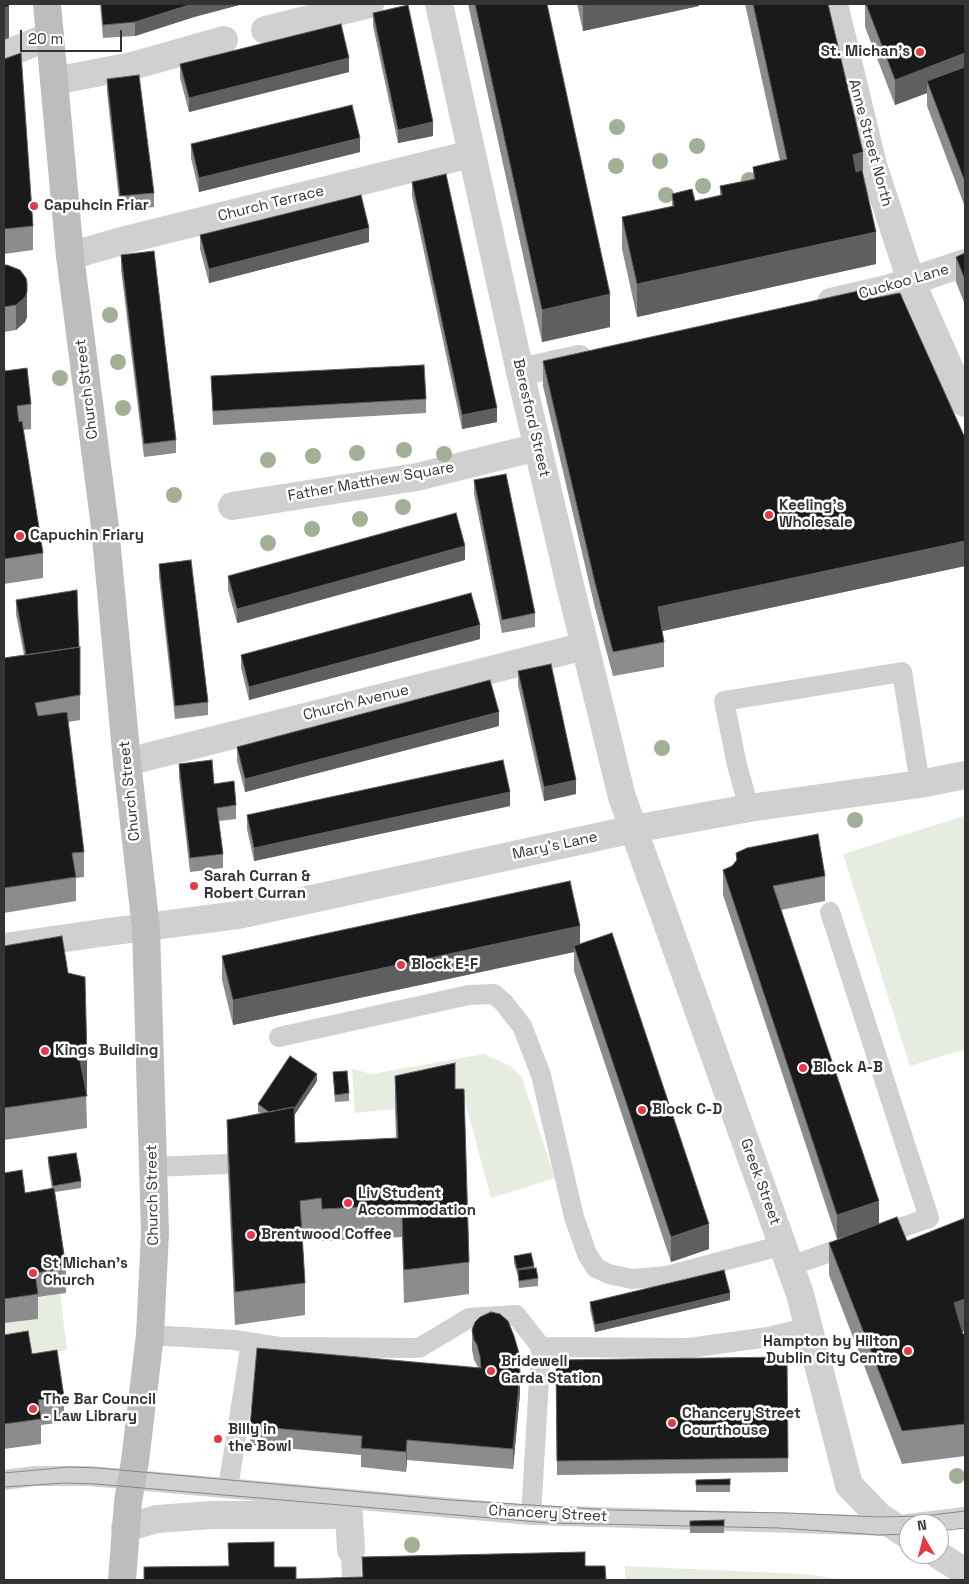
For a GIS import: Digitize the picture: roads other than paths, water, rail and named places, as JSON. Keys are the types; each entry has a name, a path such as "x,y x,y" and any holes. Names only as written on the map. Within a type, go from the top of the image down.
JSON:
{"main road":[{"name":"Church Street","path":"47,4 70,256 105,527 126,762 146,928 155,1233 150,1335 125,1528 122,1580"}],"street":[{"path":"265,30 370,4"},
{"name":"Beresford Street","path":"439,4 520,372 622,797 634,829"},
{"name":"Anne Street North","path":"834,4 874,165 911,280 965,404"},
{"path":"4,55 50,36"},
{"path":"54,81 132,66 224,40"},
{"name":"Church Terrace","path":"70,256 125,240 471,154"},
{"name":"Cuckoo Lane","path":"810,307 887,289 965,263"},
{"path":"520,372 607,352"},
{"name":"Father Matthew Square","path":"232,506 417,477 538,447"},
{"name":"Church Avenue","path":"126,762 585,646"},
{"name":"Mary's Lane","path":"4,947 238,915 634,829 750,808 920,784 965,775"},
{"name":"Greek Street","path":"634,829 800,1294 849,1484 880,1517 899,1530"},
{"path":"125,1528 157,1519 212,1515 349,1515 351,1550"},
{"path":"949,1562 965,1572"}],"lane":[{"path":"750,808 737,765 724,701 902,672 920,784"},
{"path":"279,1037 469,995 494,994 522,1026 541,1075 574,1217 586,1254 596,1268 609,1274 632,1279 667,1276 786,1256 930,1218 830,912"},
{"path":"153,1167 228,1164"},
{"path":"150,1335 234,1340 280,1347 419,1348 469,1318 516,1315 541,1347 531,1515"},
{"path":"541,1347 690,1348 768,1337 809,1327"},
{"path":"228,1488 251,1343"},
{"name":"Chancery Street","path":"4,1480 34,1476 73,1475 531,1515 899,1531"},
{"name":"Chancery Street","path":"949,1520 965,1517"},
{"path":"351,1550 352,1580"}],"tram line":[{"path":"4,1473 69,1467 98,1468 450,1500 611,1510 788,1513 880,1517 924,1516 965,1511"},
{"path":"4,1487 65,1483 96,1484 549,1523 779,1528 879,1535 899,1534"},
{"path":"949,1530 965,1528"}],"place":[{"name":"St. Michan's","path":"920,52"},
{"name":"Capuhcin Friar","path":"34,206"},
{"name":"Keeling's Wholesale","path":"769,515"},
{"name":"Capuchin Friary","path":"20,536"},
{"name":"Sarah Curran & Robert Curran","path":"194,886"},
{"name":"Block E-F","path":"401,965"},
{"name":"Kings Building","path":"45,1051"},
{"name":"Block A-B","path":"803,1068"},
{"name":"Block C-D","path":"642,1110"},
{"name":"Liv Student Accommodation","path":"348,1203"},
{"name":"Brentwood Coffee","path":"251,1235"},
{"name":"St Michan's Church","path":"33,1273"},
{"name":"Hampton by Hilton Dublin City Centre","path":"908,1351"},
{"name":"Bridewell Garda Station","path":"491,1371"},
{"name":"The Bar Council - Law Library","path":"33,1409"},
{"name":"Chancery Street Courthouse","path":"672,1423"},
{"name":"Billy in the Bowl","path":"218,1439"}]}
